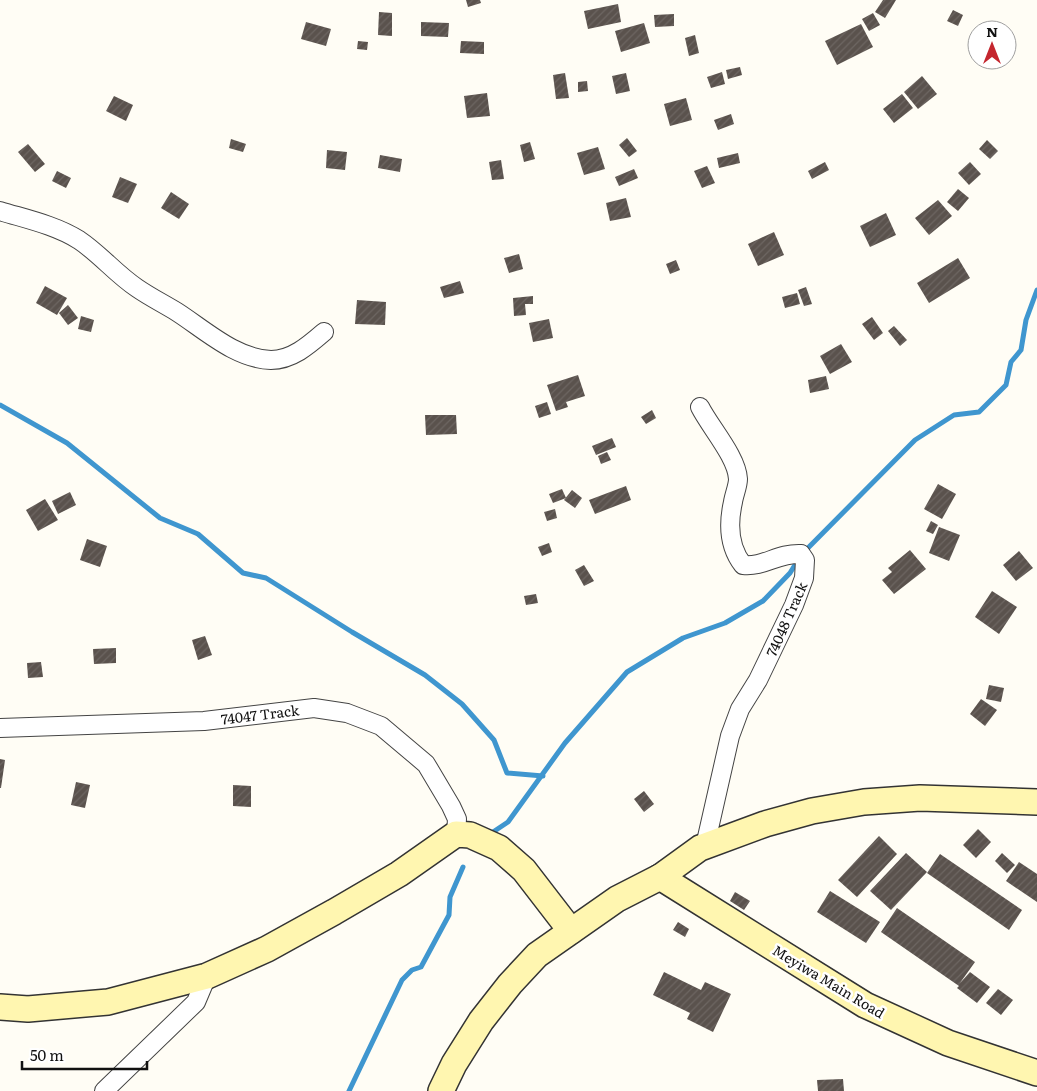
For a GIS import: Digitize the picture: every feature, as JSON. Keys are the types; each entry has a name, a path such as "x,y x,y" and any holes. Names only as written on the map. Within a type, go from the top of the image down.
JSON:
{"street":[{"path":"0,210 57,228 77,239 97,253 137,288 231,348 252,357 272,360 288,357 308,346 324,332"},
{"name":"74048 Track","path":"700,407 733,464 738,479 730,511 732,546 735,554 743,564 755,566 787,554 801,554 805,568 804,578 794,605 758,680 740,709 730,736 706,846"},
{"name":"74047 Track","path":"0,728 204,721 314,708 347,713 381,726 426,764 452,806 463,834"},
{"path":"441,1091 454,1064 481,1021 510,984 537,955 617,898 660,877 706,846 765,824 812,811 864,802 920,798 1037,802"},
{"path":"0,1006 28,1009 108,1002 207,976 267,949 334,912 463,834 499,848 524,870 571,931"},
{"name":"Meyiwa Main Road","path":"660,877 865,1005 948,1043 1037,1073"},
{"path":"104,1091 196,1002 207,976"}],"building":[{"path":"466,0 480,0 481,3 468,7"},
{"path":"883,0 896,0 885,18 875,12"},
{"path":"618,4 621,22 588,29 584,11"},
{"path":"953,10 963,15 958,26 947,21"},
{"path":"379,12 392,13 392,36 378,35"},
{"path":"873,13 880,25 869,31 862,19"},
{"path":"674,14 674,26 655,27 654,15"},
{"path":"306,22 331,29 326,46 301,39"},
{"path":"421,22 449,23 448,37 421,36"},
{"path":"644,23 650,43 621,52 615,31"},
{"path":"861,24 873,47 837,65 825,41"},
{"path":"695,35 699,53 689,56 685,38"},
{"path":"358,41 368,42 367,50 357,49"},
{"path":"461,41 484,42 484,54 460,53"},
{"path":"740,67 742,75 728,79 726,70"},
{"path":"722,72 725,84 711,88 707,77"},
{"path":"565,73 569,98 556,99 553,75"},
{"path":"626,73 630,91 616,94 612,76"},
{"path":"922,76 937,94 918,109 904,92"},
{"path":"587,81 588,91 578,92 578,82"},
{"path":"487,93 490,116 467,118 464,96"},
{"path":"902,94 913,108 894,123 883,109"},
{"path":"114,96 133,105 126,121 106,111"},
{"path":"686,98 692,120 670,126 664,104"},
{"path":"731,114 734,124 718,130 714,120"},
{"path":"627,138 637,151 629,157 619,145"},
{"path":"231,139 246,144 243,152 229,148"},
{"path":"987,140 998,151 990,159 979,149"},
{"path":"530,142 535,159 524,162 520,145"},
{"path":"28,144 45,164 35,172 18,152"},
{"path":"598,147 605,169 584,175 577,153"},
{"path":"327,150 347,152 345,170 326,168"},
{"path":"738,153 740,163 719,168 717,158"},
{"path":"380,155 402,159 400,172 378,168"},
{"path":"501,160 504,179 492,180 489,162"},
{"path":"825,162 829,170 812,179 808,171"},
{"path":"970,162 981,174 969,185 958,173"},
{"path":"707,166 715,183 702,188 694,171"},
{"path":"634,169 638,178 619,186 615,177"},
{"path":"57,171 71,178 66,188 52,181"},
{"path":"120,177 137,184 128,203 112,197"},
{"path":"958,189 969,198 958,211 947,202"},
{"path":"171,192 189,204 179,219 161,208"},
{"path":"626,198 631,217 610,221 606,203"},
{"path":"938,200 952,216 929,235 915,218"},
{"path":"886,213 896,235 870,247 860,226"},
{"path":"774,232 784,255 758,266 748,244"},
{"path":"519,254 523,269 509,273 504,258"},
{"path":"958,258 970,278 929,303 917,283"},
{"path":"676,260 680,270 670,274 666,264"},
{"path":"460,281 464,293 444,298 440,287"},
{"path":"45,286 67,298 57,315 36,303"},
{"path":"806,287 812,304 804,306 798,290"},
{"path":"797,293 800,304 785,308 782,297"},
{"path":"533,296 533,304 525,304 526,315 514,316 513,298"},
{"path":"357,300 386,302 385,325 355,324"},
{"path":"68,305 78,318 68,325 59,313"},
{"path":"81,316 94,320 91,332 78,329"},
{"path":"872,317 883,333 874,340 862,324"},
{"path":"549,319 553,338 533,342 529,323"},
{"path":"894,326 907,340 900,346 888,331"},
{"path":"841,344 852,362 830,374 820,356"},
{"path":"578,375 585,396 566,402 568,407 556,411 547,385"},
{"path":"826,376 829,389 810,393 808,380"},
{"path":"547,402 551,414 539,418 535,406"},
{"path":"652,410 656,418 646,424 641,417"},
{"path":"425,415 456,415 457,434 426,435"},
{"path":"612,438 616,447 596,455 592,446"},
{"path":"607,452 611,460 601,464 598,456"},
{"path":"938,484 956,494 942,519 924,509"},
{"path":"626,486 631,500 595,514 589,500"},
{"path":"562,489 566,498 553,503 549,494"},
{"path":"572,490 582,498 575,508 564,500"},
{"path":"70,492 76,505 58,514 52,501"},
{"path":"45,499 58,520 38,531 26,510"},
{"path":"555,509 557,518 547,521 544,512"},
{"path":"931,521 938,525 933,534 926,531"},
{"path":"939,527 960,535 949,561 929,553"},
{"path":"87,539 107,546 100,567 80,560"},
{"path":"549,543 552,552 542,556 538,547"},
{"path":"910,550 926,569 894,594 882,580 892,572 888,568"},
{"path":"1019,551 1033,568 1016,581 1003,565"},
{"path":"584,565 594,581 584,586 575,570"},
{"path":"992,591 1017,607 999,634 975,617"},
{"path":"536,594 538,603 526,605 524,596"},
{"path":"205,636 212,655 198,660 192,640"},
{"path":"116,648 116,663 94,664 93,649"},
{"path":"41,662 43,677 28,678 27,663"},
{"path":"989,685 1004,688 1001,702 986,699"},
{"path":"981,699 997,710 985,726 970,714"},
{"path":"0,759 5,760 1,788 0,788"},
{"path":"76,782 90,785 85,808 71,805"},
{"path":"233,785 251,786 251,807 233,806"},
{"path":"644,791 654,804 644,812 634,799"},
{"path":"978,829 991,842 976,858 963,845"},
{"path":"879,836 897,854 857,897 838,880"},
{"path":"906,853 927,872 891,910 870,891"},
{"path":"1002,853 1015,865 1007,873 995,861"},
{"path":"940,854 1022,910 1009,930 927,873"},
{"path":"1019,862 1037,874 1037,902 1006,881"},
{"path":"830,891 880,922 866,943 817,912"},
{"path":"735,892 750,901 744,910 730,901"},
{"path":"897,908 975,962 960,983 970,972 990,987 977,1003 957,988 959,986 881,932"},
{"path":"678,922 689,929 685,937 673,930"},
{"path":"664,972 701,990 705,982 731,994 713,1032 687,1019 690,1013 653,995"},
{"path":"998,989 1013,1000 1001,1015 986,1003"},
{"path":"843,1079 844,1091 818,1091 817,1080"}],"waterway":[{"path":"803,553 915,440 954,415 979,412 1006,385 1011,362 1021,350 1026,320 1037,290"},
{"path":"0,405 67,443 160,518 198,534 243,573 266,578 425,675 462,704 494,740 507,773 543,776"},
{"path":"490,834 508,822 565,743 627,672 683,638 725,623 763,601 790,573 798,560"},
{"path":"349,1091 402,980 412,970 421,967 449,915 450,897 463,867"}]}
